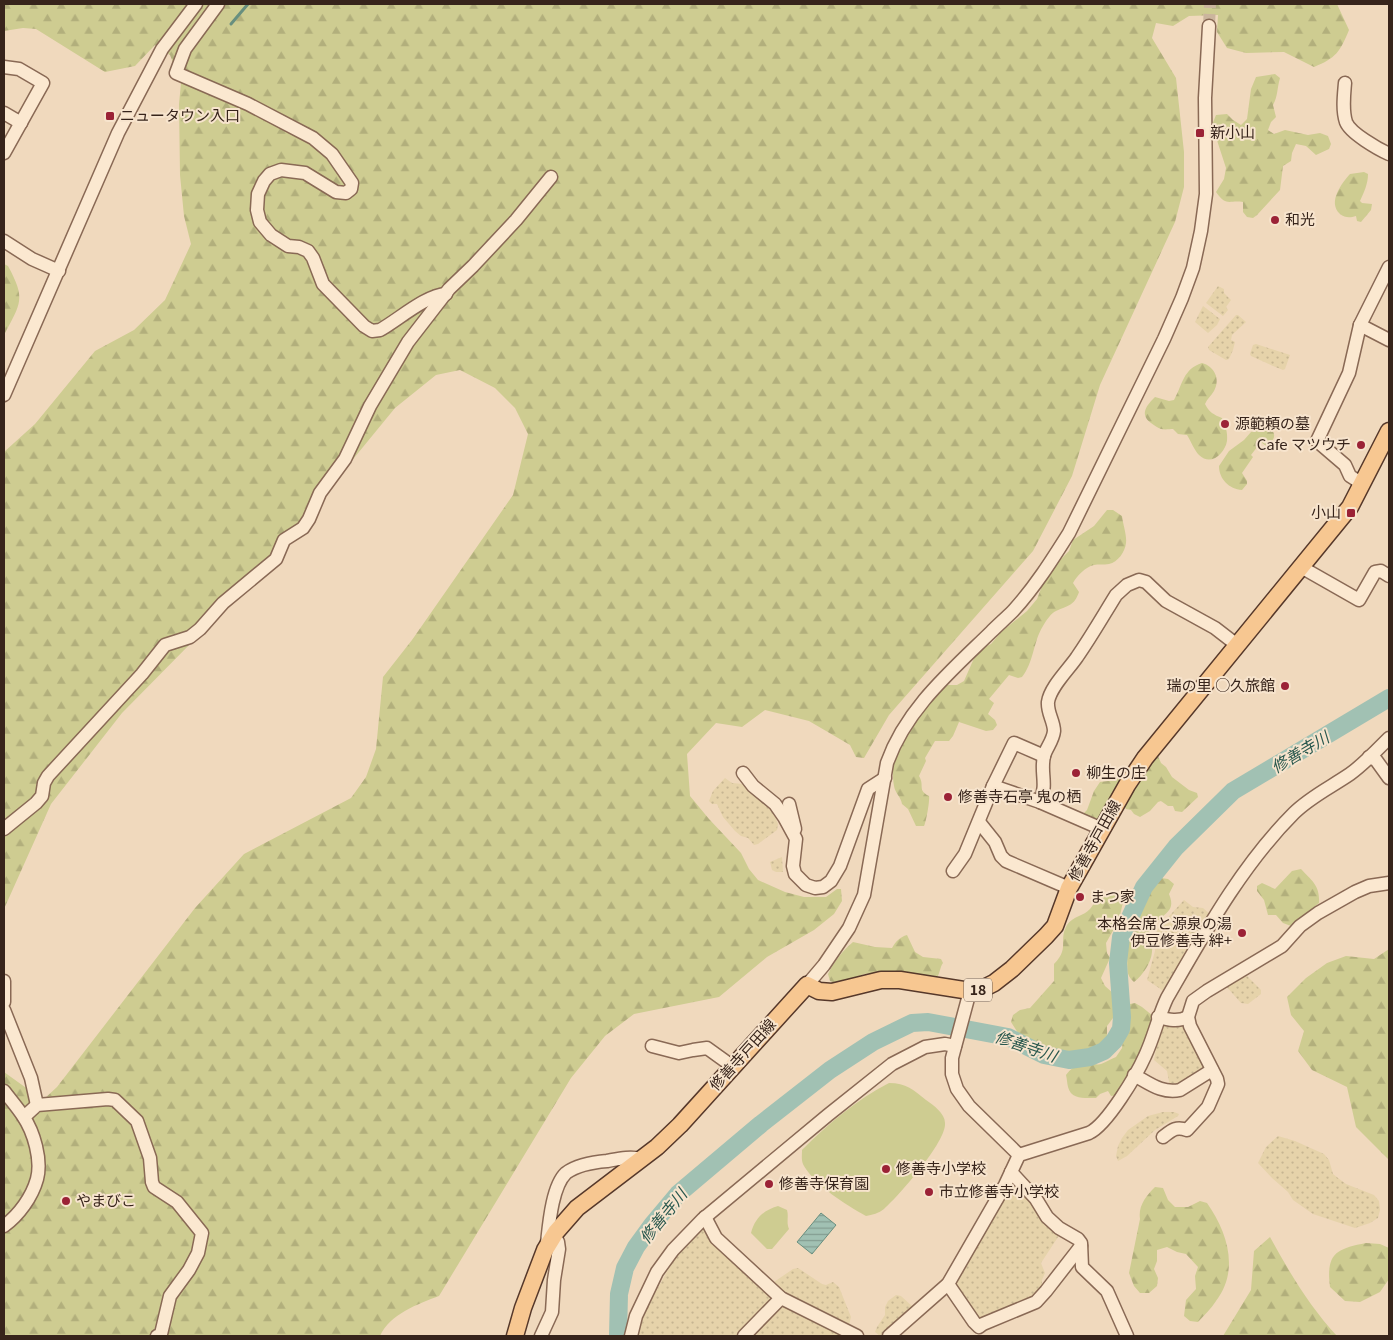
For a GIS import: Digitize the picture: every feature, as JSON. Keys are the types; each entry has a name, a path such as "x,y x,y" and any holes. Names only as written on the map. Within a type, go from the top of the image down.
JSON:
{"main road":[{"name":"修善寺戸田線","path":"515,1336 523,1308 550,1241 577,1208 657,1147 680,1125 807,984 819,991 832,992 881,980 900,980 969,995 994,983 1012,969 1046,936 1054,926 1069,888 1145,758 1350,507 1361,483 1387,442"}],"street":[{"path":"4,395 132,104 162,49 196,4"},
{"path":"218,4 185,49 176,73 248,104 313,138 332,154 352,183 351,189 346,193 336,192 305,173 281,170 270,174 264,181 258,194 257,210 260,222 271,235 288,246 299,247 308,251 313,258 323,284 364,326 372,331 380,330 440,294 446,294"},
{"path":"807,984 824,965 849,928 864,894 887,763 894,744 904,726 943,678 1012,613 1057,552 1136,396 1182,298 1193,268 1206,194 1205,98 1209,26"},
{"path":"4,67 19,69 43,83 4,153"},
{"path":"1345,83 1344,116 1347,124 1354,132 1389,154"},
{"path":"4,113 21,123"},
{"path":"4,829 36,803 42,796 44,783 48,776 142,674 160,650 165,645 190,637 200,629 223,603 276,559 284,540 303,528 320,493 345,459 370,406 408,342 446,294 516,220 551,177"},
{"path":"4,242 32,259 58,271"},
{"path":"1361,483 1350,476 1345,465 1317,442 1349,373 1360,325 1389,268"},
{"path":"1360,325 1389,340"},
{"path":"1301,567 1359,600 1375,572 1381,571 1389,576"},
{"path":"1040,802 1045,785 1044,756 1054,732 1053,722 1048,713 1050,694 1076,659 1116,595 1127,585 1139,580 1146,582 1166,601 1215,628 1237,645"},
{"path":"953,871 965,854 993,786 1014,742 1044,756"},
{"path":"889,1336 948,1284 1019,1155 1094,1131 1099,1127 1145,1056 1166,998 1251,864 1295,813 1308,801 1352,773 1369,757 1388,744"},
{"path":"1369,757 1376,760 1389,778"},
{"path":"743,773 753,786 775,804 795,836"},
{"path":"789,804 795,829 796,846 793,866 795,874 806,884 815,888 823,887 830,882 840,866 868,789 885,778"},
{"path":"993,786 1040,802 1102,829"},
{"path":"979,822 996,842 1001,856 1006,861 1069,888"},
{"path":"1164,1137 1173,1128 1187,1130 1208,1108 1218,1084 1190,1026 1188,1016 1193,1001 1282,946 1300,926 1318,914 1355,892 1369,886 1389,883"},
{"path":"4,981 4,1002"},
{"path":"969,995 955,1043 952,1058 952,1074 957,1089 969,1106 1019,1155"},
{"path":"4,1010 31,1078 37,1105"},
{"path":"1158,1017 1171,1020 1183,1019 1188,1016"},
{"path":"631,1336 636,1316 657,1272 673,1250 705,1217 892,1064 925,1047 955,1043"},
{"path":"652,1046 679,1053 707,1048 732,1066"},
{"path":"1134,1075 1166,1092 1174,1092 1212,1070"},
{"path":"4,1091 24,1117 33,1138 38,1162 37,1179 25,1204 18,1214 4,1226"},
{"path":"24,1117 37,1105 92,1099 115,1100 132,1115 141,1128 150,1158 154,1187 177,1202 202,1233 198,1253 189,1270 170,1296 161,1334 158,1336"},
{"path":"541,1336 552,1312 554,1280 559,1249 558,1242 550,1241 550,1222 559,1184 567,1173 578,1167 600,1161 634,1157 641,1159"},
{"path":"1011,1172 1036,1198 1047,1217 1059,1228 1078,1239 1081,1246 1082,1267 1107,1291 1127,1336"},
{"path":"705,1217 716,1238 781,1298 857,1336"},
{"path":"948,1284 974,1322 976,1332 990,1321 1036,1302 1081,1246"},
{"path":"744,1336 781,1298"}],"shaded area":[{"path":"1218,286 1224,289 1224,293 1231,300 1226,307 1228,310 1223,316 1206,303"},
{"path":"1203,306 1220,319 1217,325 1208,333 1195,322"},
{"path":"1236,315 1246,322 1232,335 1231,340 1235,342 1229,359 1226,360 1209,350 1208,347"},
{"path":"1256,344 1290,355 1285,369 1283,370 1251,356 1253,345"},
{"path":"725,778 732,783 743,784 763,800 774,814 778,824 777,830 758,844 754,845 748,838 741,836 735,831 723,817 717,804 712,804 709,801 713,791"},
{"path":"782,857 783,872 772,870 770,862"},
{"path":"1184,900 1193,907 1203,908 1211,915 1165,992 1147,980 1155,951 1154,937 1159,927"},
{"path":"1244,973 1261,990 1261,994 1248,1004 1241,1003 1225,985"},
{"path":"1183,1022 1205,1067 1185,1083 1170,1087 1167,1071 1154,1060 1160,1026 1162,1024"},
{"path":"1163,1112 1179,1114 1155,1130 1127,1156 1118,1161 1116,1156 1118,1146 1128,1130 1148,1116"},
{"path":"1278,1136 1295,1141 1324,1154 1329,1160 1333,1174 1346,1184 1374,1195 1379,1201 1380,1210 1378,1218 1355,1228 1313,1214 1293,1200 1288,1192 1258,1163 1266,1147"},
{"path":"1012,1184 1017,1185 1060,1234 1041,1263 1045,1273 1042,1280 1042,1293 979,1323 953,1284"},
{"path":"821,1213 836,1225 812,1254 797,1242"},
{"path":"705,1226 774,1298 739,1336 636,1336 645,1311 677,1254"},
{"path":"798,1268 822,1284 826,1285 833,1282 839,1287 851,1317 849,1325 793,1298 774,1282 793,1269"},
{"path":"896,1295 901,1296 913,1307 880,1336 875,1332 885,1315 885,1307 888,1301"},
{"path":"783,1306 843,1335 843,1336 752,1336"}],"green space":[{"path":"4,4 1337,4 1349,30 1343,44 1336,53 1327,61 1314,67 1284,52 1246,53 1227,48 1217,32 1218,15 1189,16 1173,26 1156,23 1152,38 1176,78 1184,152 1184,187 1175,222 1100,385 1072,476 1033,551 889,715 864,758 856,757 850,745 809,721 765,710 742,727 716,723 687,754 690,796 741,853 749,869 758,880 785,892 804,897 826,897 837,889 841,889 842,901 834,914 814,930 767,957 719,997 634,1014 605,1036 571,1078 439,1296 405,1311 390,1322 380,1336 4,1336 4,1072 43,1100 57,1087 195,908 244,854 351,798 366,777 376,749 383,677 412,640 513,495 528,434 515,408 495,388 460,370 436,375 395,408 304,519 194,640 122,713 51,804 4,909 4,452 35,424 95,351 134,330 165,300 191,244 184,216 180,175 179,104 181,83 170,55 155,45 135,66 105,72 36,29 23,28 4,31"},
{"path":"1275,74 1280,78 1273,105 1276,117 1271,122 1268,130 1274,134 1285,130 1308,135 1320,133 1328,136 1331,144 1329,149 1316,155 1306,146 1296,144 1291,161 1283,166 1280,190 1257,215 1253,218 1247,217 1243,212 1243,202 1225,201 1216,192 1224,179 1226,168 1212,125 1216,115 1227,114 1241,125 1247,119 1251,89 1256,77"},
{"path":"1364,172 1368,174 1368,178 1360,201 1372,204 1371,210 1361,222 1357,221 1356,216 1348,217 1340,214 1336,209 1335,198 1343,182 1350,174"},
{"path":"4,264 8,266 14,277 19,301 4,335"},
{"path":"1202,363 1213,370 1217,382 1214,391 1205,404 1212,413 1222,418 1227,435 1226,446 1220,454 1208,460 1197,453 1187,435 1178,434 1173,429 1161,429 1147,420 1145,416 1147,406 1155,397 1169,401 1174,400 1187,373"},
{"path":"1268,426 1273,431 1273,439 1266,446 1261,442 1251,455 1253,457 1242,473 1247,484 1242,490 1233,488 1223,479 1219,466 1229,451 1251,432"},
{"path":"1107,510 1113,510 1122,516 1126,540 1123,553 1112,563 1091,566 1084,570 1073,583 1079,592 1077,597 1070,604 1050,615 1040,632 1029,665 1022,677 1018,678 1009,675 989,699 994,703 988,714 995,720 997,725 993,730 986,731 959,722 949,741 935,741 925,758 926,761 919,776 923,792 929,796 926,821 924,826 916,826 908,809 902,804 893,783 894,761 898,749 912,725 946,685 957,685 964,681 975,656 1027,611 1037,599 1044,581 1053,567 1069,551 1073,540 1094,526"},
{"path":"1158,756 1172,777 1189,790 1197,793 1198,797 1182,812 1175,811 1173,806 1168,806 1161,801 1140,817 1131,810 1126,809 1123,805 1155,757"},
{"path":"1131,766 1099,822 1082,815 1087,810 1094,791 1100,782 1108,781 1120,770"},
{"path":"1301,869 1317,887 1319,903 1291,926 1283,923 1276,915 1268,915 1264,900 1257,891 1257,886 1262,883 1275,889 1292,871"},
{"path":"1161,878 1168,879 1174,884 1169,894 1171,906 1152,929 1150,960 1134,982 1128,974 1126,946 1138,911 1148,898 1149,890"},
{"path":"1107,894 1116,894 1123,902 1119,920 1106,943 1107,953 1110,958 1101,978 1105,986 1114,994 1117,1006 1113,1018 1107,1026 1107,1039 1093,1050 1086,1052 1061,1054 1036,1045 1018,1033 1011,1022 1013,1015 1020,1010 1030,1008 1054,981 1054,964 1062,953 1063,936 1067,925 1088,911 1098,898"},
{"path":"907,935 915,952 923,957 941,959 943,963 937,978 895,971 864,974 838,984 830,981 828,974 830,970 842,952 853,942 875,947 892,948 898,940"},
{"path":"1389,949 1389,1160 1356,1127 1347,1087 1312,1070 1298,1051 1304,1031 1291,1015 1287,997 1306,978 1327,963 1346,956 1374,959"},
{"path":"1135,1003 1153,1016 1146,1044 1118,1095 1111,1096 1108,1091 1096,1098 1079,1097 1072,1094 1068,1087 1066,1075 1079,1064 1100,1064 1116,1057 1122,1048 1123,1037 1129,1022 1130,1004"},
{"path":"889,1083 900,1084 914,1090 938,1110 944,1119 944,1131 930,1155 900,1193 880,1212 866,1216 841,1201 816,1181 803,1164 802,1150 843,1113 877,1089"},
{"path":"1155,1187 1163,1188 1168,1200 1175,1207 1188,1207 1200,1201 1207,1203 1225,1238 1229,1264 1228,1277 1216,1301 1198,1322 1190,1321 1184,1316 1186,1300 1196,1289 1195,1276 1198,1267 1186,1254 1167,1247 1157,1250 1157,1261 1154,1269 1158,1278 1157,1286 1149,1293 1140,1293 1134,1286 1129,1273 1141,1206"},
{"path":"778,1206 787,1210 789,1229 772,1249 767,1249 751,1233 761,1215"},
{"path":"1270,1237 1300,1289 1337,1336 1223,1336 1251,1290 1254,1251"},
{"path":"1366,1243 1380,1244 1389,1248 1389,1279 1380,1292 1360,1302 1345,1301 1330,1287 1331,1260 1340,1251"}],"waterway":[{"path":"231,24 248,4"},
{"name":"修善寺川","path":"618,1336 619,1294 625,1268 636,1247 678,1194 761,1124 830,1070 873,1042 912,1023 928,1022 1008,1037 1044,1055 1069,1060 1090,1057 1104,1051 1114,1041 1121,1029 1122,1017 1118,963 1121,937 1144,887 1176,847 1233,791 1389,698"}],"tunnel":[{"path":"1209,26 1210,4"}],"place":[{"name":"ニュータウン入口","path":"110,116"},
{"name":"新小山","path":"1200,133"},
{"name":"和光","path":"1275,220"},
{"name":"源範頼の墓","path":"1225,424"},
{"name":"Cafe マツウチ","path":"1361,445"},
{"name":"小山","path":"1351,513"},
{"name":"瑞の里 ○久旅館","path":"1285,686"},
{"name":"柳生の庄","path":"1076,773"},
{"name":"修善寺石亭 鬼の栖","path":"948,797"},
{"name":"まつ家","path":"1080,897"},
{"name":"本格会席と源泉の湯 伊豆修善寺 絆+","path":"1242,933"},
{"name":"修善寺小学校","path":"886,1169"},
{"name":"修善寺保育園","path":"769,1184"},
{"name":"市立修善寺小学校","path":"929,1192"},
{"name":"やまびこ","path":"66,1201"}]}
